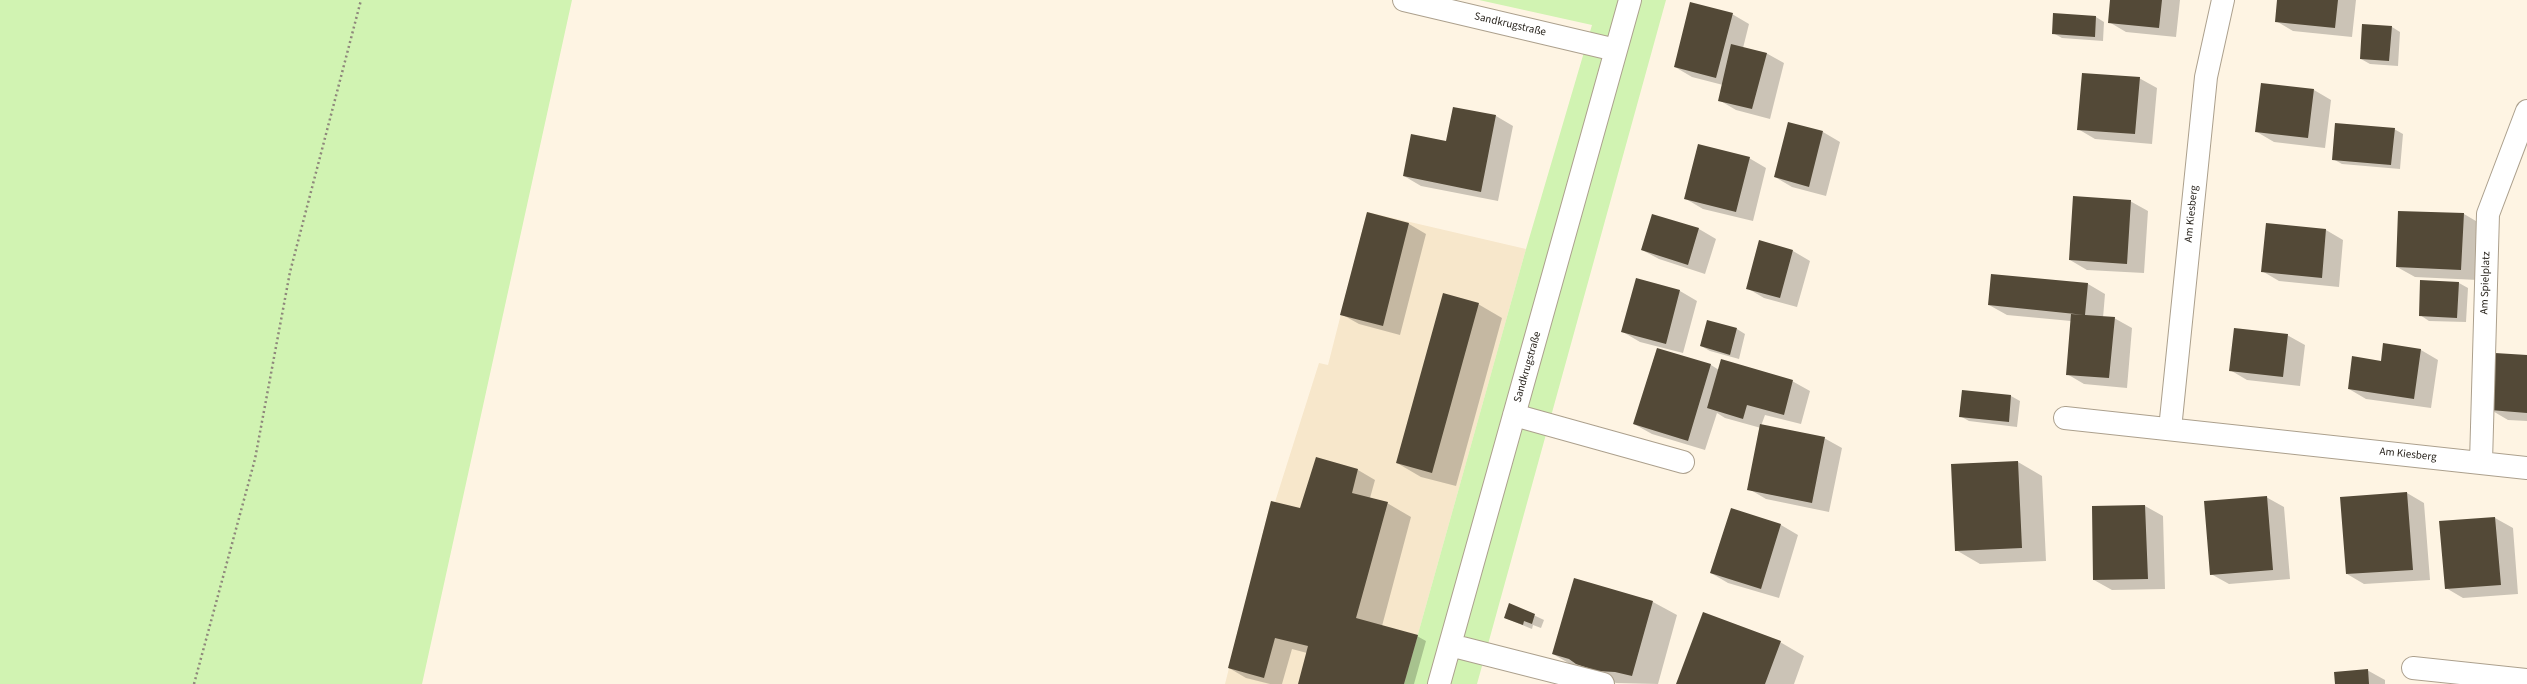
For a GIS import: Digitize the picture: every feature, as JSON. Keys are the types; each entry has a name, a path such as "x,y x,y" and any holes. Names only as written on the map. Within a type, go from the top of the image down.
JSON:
{"street":[{"name":"Sandkrugstraße","path":"1404,0 1616,50"},
{"name":"Sandkrugstraße","path":"1439,684 1630,0"},
{"name":"Am Kiesberg","path":"2170,429 2206,77 2223,0"},
{"name":"Am Spielplatz","path":"2481,462 2488,214 2527,111"},
{"path":"1514,415 1683,462"},
{"name":"Am Kiesberg","path":"2065,418 2527,468"},
{"path":"1450,645 1603,684"},
{"path":"2413,668 2527,680"}],"path":[{"path":"194,684 255,460 290,272 361,0"}],"shaded area":[{"path":"1367,212 1526,249 1404,684 1225,684 1271,501 1275,502 1319,363 1328,365"}],"green space":[{"path":"0,0 572,0 422,684 0,684"},
{"path":"1479,0 1666,0 1477,684 1404,684 1526,249 1592,25"}],"building":[{"path":"2110,0 2162,0 2159,28 2108,23"},
{"path":"2277,0 2338,0 2335,28 2275,22"},
{"path":"1690,2 1733,13 1716,78 1674,67"},
{"path":"2053,13 2096,16 2095,37 2052,34"},
{"path":"2362,24 2392,26 2389,61 2360,59"},
{"path":"1731,44 1767,53 1752,109 1718,101"},
{"path":"2082,73 2140,77 2135,134 2077,130"},
{"path":"2261,83 2314,89 2308,138 2255,132"},
{"path":"1453,107 1496,115 1481,192 1403,176 1411,134 1446,141"},
{"path":"1788,122 1823,131 1809,187 1774,177"},
{"path":"2335,123 2395,128 2391,165 2332,160"},
{"path":"1698,144 1750,157 1736,212 1684,199"},
{"path":"2073,196 2131,200 2127,264 2069,260"},
{"path":"2398,211 2464,213 2461,270 2396,267"},
{"path":"1367,212 1409,223 1383,326 1340,315"},
{"path":"1652,214 1699,228 1688,265 1641,250"},
{"path":"2266,223 2326,229 2322,278 2261,272"},
{"path":"1759,240 1793,250 1780,298 1746,289"},
{"path":"1991,274 2088,283 2085,315 1988,305"},
{"path":"1636,278 1680,290 1666,344 1621,332"},
{"path":"2420,280 2459,282 2457,318 2419,316"},
{"path":"1443,293 1479,303 1432,473 1396,463"},
{"path":"2071,314 2115,317 2109,378 2066,375"},
{"path":"1707,320 1737,328 1730,355 1700,346"},
{"path":"2234,328 2288,334 2283,377 2229,371"},
{"path":"2383,343 2421,349 2414,399 2348,389 2352,356 2381,361"},
{"path":"1657,348 1711,364 1688,441 1633,424"},
{"path":"2495,353 2527,355 2527,413 2490,410"},
{"path":"1721,359 1793,380 1784,415 1747,405 1743,419 1707,408"},
{"path":"1962,390 2011,395 2009,422 1959,417"},
{"path":"1760,424 1825,437 1812,503 1747,490"},
{"path":"1316,457 1358,469 1352,493 1388,502 1356,618 1418,635 1404,684 1298,684 1308,646 1275,638 1264,678 1228,668 1271,501 1300,508"},
{"path":"2018,461 2022,548 1955,551 1951,464"},
{"path":"2407,492 2413,570 2346,574 2340,497"},
{"path":"2267,496 2273,570 2210,575 2204,501"},
{"path":"2145,505 2148,579 2093,580 2092,506"},
{"path":"1731,508 1781,524 1761,589 1710,573"},
{"path":"2495,517 2501,585 2445,589 2439,521"},
{"path":"1574,578 1653,601 1632,676 1615,672 1597,671 1576,664 1569,659 1552,654"},
{"path":"1509,603 1535,614 1532,624 1524,621 1523,625 1504,618"},
{"path":"1703,612 1781,641 1765,684 1676,684"},
{"path":"2368,669 2369,684 2335,684 2334,672"}]}
